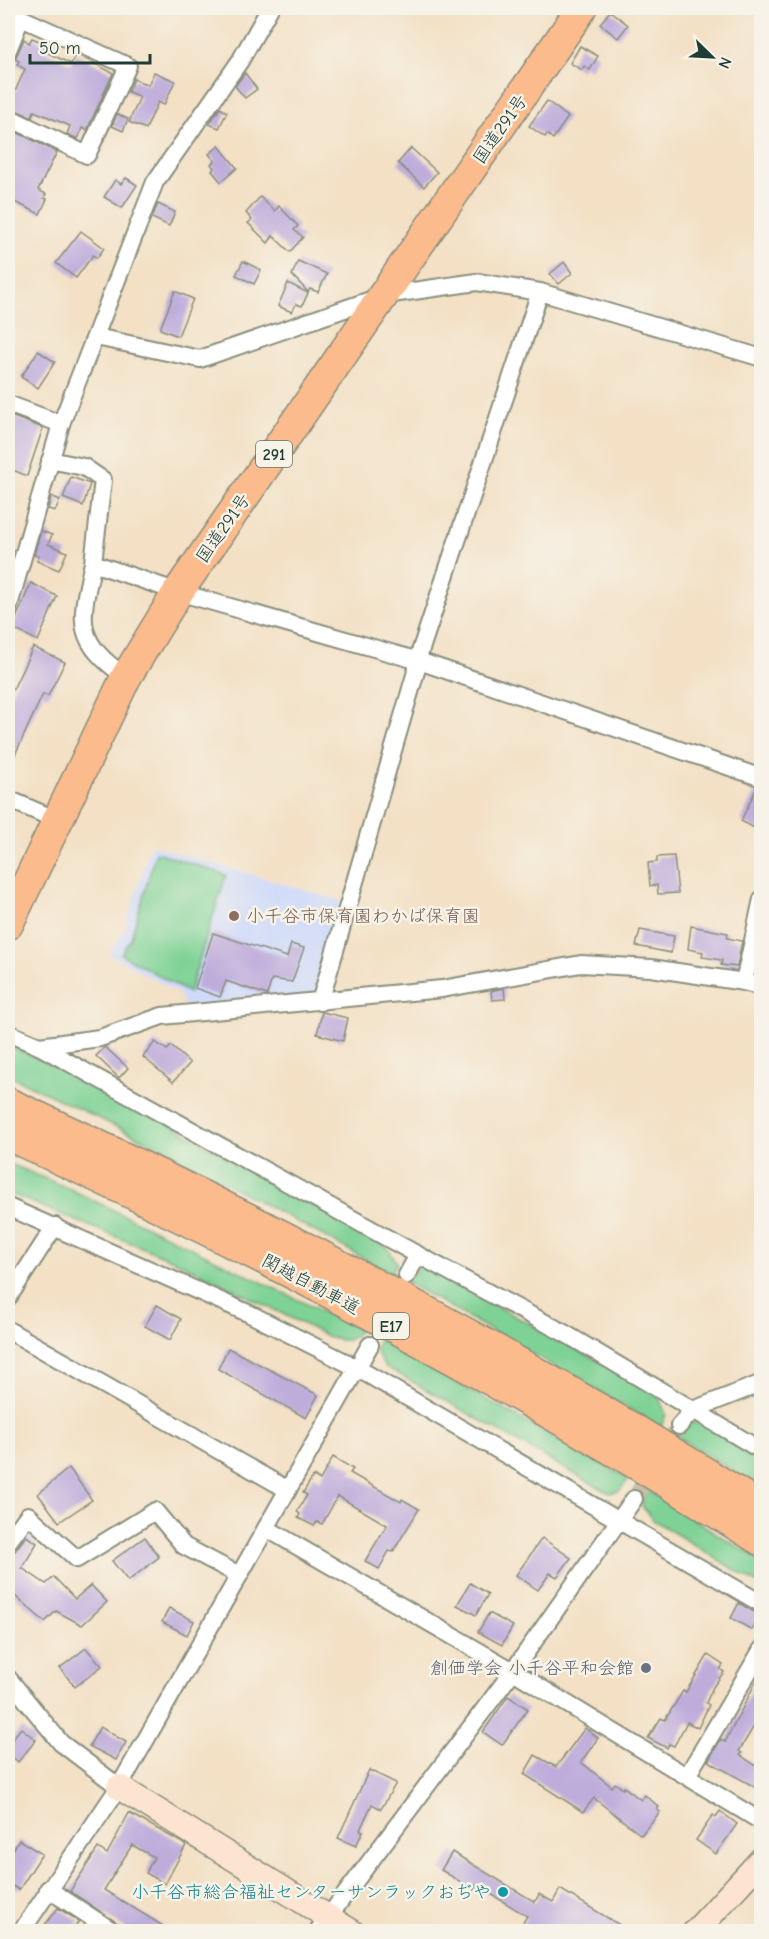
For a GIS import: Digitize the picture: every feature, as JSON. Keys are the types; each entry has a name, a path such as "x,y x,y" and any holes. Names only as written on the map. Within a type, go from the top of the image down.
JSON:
{"highway":[{"name":"国道291号","path":"8,924 126,677 178,592 582,8"},
{"path":"8,1095 133,1155 194,1208"},
{"name":"関越自動車道","path":"8,1103 576,1428 762,1541"},
{"name":"関越自動車道","path":"8,1134 194,1208 318,1254 580,1399 762,1508"},
{"path":"8,1145 194,1208"}],"street":[{"path":"8,609 61,424 155,182 240,61 270,8"},
{"path":"8,50 21,18 128,66 87,155 8,117"},
{"path":"96,337 200,359 385,295 477,282 540,292 762,358"},
{"path":"320,1002 418,661 540,292"},
{"path":"8,404 61,424"},
{"path":"50,460 84,467 103,480 93,563 82,610 86,639 106,662 126,677"},
{"path":"93,563 178,592 418,661 762,778"},
{"path":"8,799 57,820"},
{"path":"744,982 762,899"},
{"path":"39,1046 100,1038 162,1016 442,989 581,964 651,968 744,982 762,987"},
{"path":"8,1033 39,1046 418,1255 567,1334 762,1451"},
{"path":"8,1207 250,1314 357,1368 762,1604"},
{"path":"8,1298 55,1226"},
{"path":"406,1275 418,1255"},
{"path":"8,1330 288,1490"},
{"path":"21,1932 119,1787 370,1345"},
{"path":"679,1426 693,1410 762,1383"},
{"path":"323,1924 513,1671 634,1499"},
{"path":"8,1542 28,1515 77,1559 155,1512 184,1546 239,1575"},
{"path":"266,1528 513,1671 762,1822"},
{"path":"687,1776 762,1649"},
{"path":"8,1678 61,1743 119,1787 323,1924 352,1932"},
{"path":"695,1932 762,1859"},
{"path":"48,1889 114,1932"}],"shaded area":[{"name":"小千谷市保育園わかば保育園","path":"151,845 345,902 315,995 184,1006 180,994 109,954 124,931"}],"green space":[{"path":"156,852 226,875 189,993 121,954 131,938"},
{"path":"8,1044 159,1118 387,1247 397,1263 391,1273 157,1146 8,1075"},
{"path":"8,1163 70,1189 360,1330 347,1340 331,1338 178,1262 8,1193"},
{"path":"419,1267 424,1267 633,1380 659,1398 666,1414 661,1427 406,1282"},
{"path":"379,1340 629,1479 619,1491 610,1493 603,1490 384,1366 375,1350"},
{"path":"687,1422 707,1426 761,1457 761,1487 675,1436"},
{"path":"645,1489 761,1561 761,1586 653,1520 642,1506"}],"building":[{"path":"610,11 628,25 618,38 600,24"},
{"path":"32,38 44,43 42,50 71,64 76,54 113,73 87,130 82,128 78,139 67,134 70,126 34,111 32,117 8,107 25,69 17,65 19,61 15,59 24,39 29,43"},
{"path":"580,46 598,56 590,70 584,66 582,70 570,63"},
{"path":"154,72 175,81 164,105 158,102 146,129 129,122 140,97 128,92 134,79 148,85"},
{"path":"245,73 257,89 245,98 235,86"},
{"path":"547,101 568,117 553,139 547,134 545,137 529,126"},
{"path":"220,108 227,112 219,128 209,124"},
{"path":"117,114 128,119 123,131 112,126"},
{"path":"8,128 57,152 38,190 46,194 44,198 47,199 40,214 8,199"},
{"path":"219,146 237,168 221,182 212,171 214,168 211,164 215,161 209,154"},
{"path":"411,148 437,172 424,187 398,163"},
{"path":"126,178 137,185 122,208 104,197 115,180 121,184"},
{"path":"260,197 275,211 279,206 298,226 294,230 303,237 290,252 273,236 268,243 248,223 252,220 246,213"},
{"path":"158,204 175,212 169,226 152,218"},
{"path":"81,231 104,248 97,258 93,255 76,278 56,263"},
{"path":"243,261 261,270 254,284 236,275"},
{"path":"298,261 327,274 318,292 310,289 308,292 292,275"},
{"path":"564,262 572,273 559,284 550,274"},
{"path":"288,283 308,293 302,306 296,304 292,312 278,306"},
{"path":"175,291 193,299 178,336 160,329"},
{"path":"38,351 55,362 38,388 21,377"},
{"path":"8,415 43,428 27,476 8,468"},
{"path":"71,477 90,484 83,506 63,498"},
{"path":"51,496 60,500 55,511 48,509"},
{"path":"41,531 52,535 48,544 67,552 59,570 37,561 39,556 34,555"},
{"path":"31,583 57,596 38,641 12,628"},
{"path":"33,647 65,662 48,696 43,694 8,770 8,731 13,722 8,720 8,700"},
{"path":"757,787 762,788 762,832 741,821"},
{"path":"674,856 678,893 658,894 657,885 650,886 648,863 657,862 657,857"},
{"path":"691,926 728,933 727,938 742,941 737,967 721,965 722,960 702,957 703,952 688,949"},
{"path":"640,930 674,936 671,953 636,946"},
{"path":"213,933 287,957 291,944 304,948 292,982 272,979 267,995 226,981 220,997 195,988"},
{"path":"504,988 505,999 492,1000 491,991"},
{"path":"322,1012 348,1018 343,1041 317,1034"},
{"path":"155,1042 167,1050 171,1046 190,1063 173,1082 143,1057"},
{"path":"105,1047 128,1068 119,1078 96,1056"},
{"path":"157,1305 181,1319 170,1340 145,1326"},
{"path":"228,1348 318,1395 306,1418 218,1369"},
{"path":"333,1457 353,1469 350,1473 401,1502 402,1499 419,1509 393,1552 389,1551 379,1569 365,1561 387,1525 338,1496 322,1524 317,1522 314,1526 298,1518 300,1514 297,1512 307,1495 303,1493 313,1476 320,1480"},
{"path":"69,1468 92,1500 59,1522 38,1494"},
{"path":"26,1536 37,1543 22,1568 46,1584 54,1577 75,1599 91,1585 107,1602 82,1625 56,1611 45,1622 8,1590 8,1560"},
{"path":"145,1537 159,1557 128,1581 112,1561"},
{"path":"542,1538 571,1558 557,1577 550,1573 538,1590 516,1575"},
{"path":"470,1583 488,1594 476,1615 457,1605"},
{"path":"739,1603 759,1615 752,1630 731,1618"},
{"path":"169,1608 194,1621 187,1635 162,1622"},
{"path":"489,1613 513,1626 502,1645 478,1632"},
{"path":"86,1648 102,1666 75,1687 60,1668"},
{"path":"708,1655 723,1665 720,1669 724,1672 713,1687 706,1703 709,1705 698,1728 687,1722 674,1746 669,1744 667,1748 648,1738 661,1718 665,1720 683,1691 686,1692"},
{"path":"762,1670 762,1713 739,1751 742,1753 740,1755 762,1770 762,1791 708,1761 721,1739 725,1742"},
{"path":"508,1696 528,1709 502,1745 483,1732"},
{"path":"100,1727 126,1742 116,1760 89,1746"},
{"path":"21,1728 36,1740 18,1762 8,1753 8,1744"},
{"path":"585,1728 598,1738 581,1762 612,1787 615,1783 623,1789 624,1787 641,1800 645,1795 659,1807 657,1810 660,1812 641,1835 594,1798 583,1812 524,1774 535,1755 556,1767"},
{"path":"369,1770 396,1783 381,1809 372,1804 360,1830 363,1831 356,1846 338,1838"},
{"path":"720,1811 737,1824 716,1854 696,1840 713,1815 716,1817"},
{"path":"129,1813 186,1845 165,1884 146,1873 154,1857 132,1845 104,1890 173,1932 131,1932 70,1891 98,1848 107,1854"},
{"path":"19,1840 42,1854 19,1890 8,1883 8,1858"},
{"name":"小千谷市総合福祉センターサンラックおぢや","path":"452,1852 535,1902 539,1894 553,1902 560,1889 631,1932 531,1932 521,1926 527,1916 476,1885 474,1890 441,1870"},
{"path":"58,1908 79,1921 71,1932 50,1932 43,1927"}],"tunnel":[{"path":"634,1499 679,1426"}],"place":[{"name":"小千谷市保育園わかば保育園","path":"234,916"},
{"name":"創価学会 小千谷平和会館","path":"646,1668"},
{"name":"小千谷市総合福祉センターサンラックおぢや","path":"503,1892"}]}
